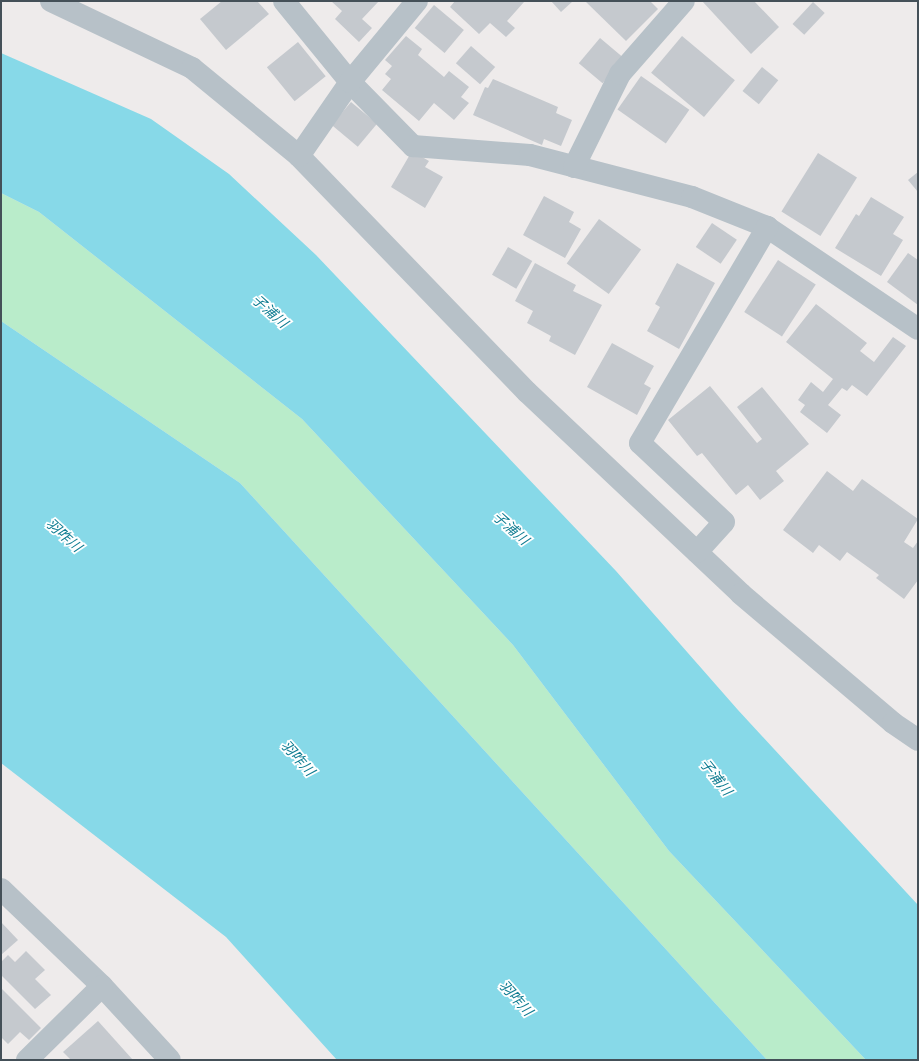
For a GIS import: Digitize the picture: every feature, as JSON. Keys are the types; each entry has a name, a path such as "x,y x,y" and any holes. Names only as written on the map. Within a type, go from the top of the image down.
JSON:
{"street":[{"path":"51,1 192,68 299,156 528,392 741,594 880,712 918,740"},
{"path":"284,1 350,82 413,146 530,155 692,197 767,227 918,329"},
{"path":"299,156 350,82 416,1"},
{"path":"574,167 620,74 684,1"},
{"path":"697,552 724,522 640,443 767,227"},
{"path":"1,889 102,986 170,1060"},
{"path":"27,1060 102,986"}],"green space":[{"path":"1,193 39,212 302,419 513,645 669,851 866,1060 767,1060 240,483 1,321"}],"water":[{"name":"子浦川","path":"1,53 151,119 229,174 316,255 616,571 738,710 918,905 918,1060 866,1060 669,851 513,645 302,419 39,212 1,193"},
{"name":"羽咋川","path":"1,321 240,483 767,1060 337,1060 226,937 1,763"}],"building":[{"path":"222,1 257,1 269,14 226,50 200,19"},
{"path":"331,1 379,1 362,19 372,28 359,42 335,19 342,11"},
{"path":"455,1 524,2 507,21 515,28 506,37 490,23 479,34 450,7"},
{"path":"551,1 573,1 561,12"},
{"path":"585,1 650,1 658,9 626,41"},
{"path":"702,1 754,1 779,27 751,54"},
{"path":"813,2 825,13 804,35 793,24"},
{"path":"434,5 464,30 445,53 415,28"},
{"path":"406,36 422,49 418,55 444,77 449,71 469,87 461,97 469,103 454,120 434,103 419,121 382,90 391,79 385,74 392,66 385,60"},
{"path":"682,36 735,80 704,117 651,73"},
{"path":"600,38 624,58 603,83 579,63"},
{"path":"298,42 326,76 295,101 267,67"},
{"path":"471,46 495,67 480,84 456,63"},
{"path":"762,67 778,80 759,104 742,91"},
{"path":"641,76 689,110 666,143 617,110"},
{"path":"493,79 558,107 556,113 572,120 561,146 544,139 542,145 473,115 485,87 488,88"},
{"path":"351,102 377,124 358,147 332,125"},
{"path":"412,151 429,161 425,167 443,177 425,208 391,187"},
{"path":"818,153 857,177 820,236 781,212"},
{"path":"918,172 918,192 908,180"},
{"path":"544,196 574,212 569,222 581,229 565,258 523,235"},
{"path":"871,197 904,217 893,234 903,240 881,276 835,248 856,214 859,216"},
{"path":"599,219 641,250 609,294 567,263"},
{"path":"712,223 737,240 721,264 696,247"},
{"path":"508,247 532,261 516,289 492,275"},
{"path":"908,253 918,260 918,305 887,282"},
{"path":"778,260 816,285 782,337 744,312"},
{"path":"535,263 576,285 573,291 602,305 575,355 549,341 551,336 527,323 533,311 515,301"},
{"path":"677,263 715,283 679,349 647,331 660,307 655,304"},
{"path":"816,304 867,343 860,351 874,362 893,337 906,346 867,396 852,385 847,391 842,388 828,405 841,415 827,433 800,412 805,405 798,400 811,382 823,392 833,379 786,342"},
{"path":"612,343 654,366 644,384 651,388 637,415 587,387"},
{"path":"710,386 757,443 762,439 737,407 762,387 809,444 776,471 784,481 760,500 748,485 736,495 702,453 697,456 668,420"},
{"path":"827,471 853,491 862,479 918,519 904,542 913,548 918,541 918,580 904,599 876,578 879,575 847,552 840,561 819,545 813,553 783,530"},
{"path":"1,922 18,940 1,955"},
{"path":"26,951 45,970 35,979 51,995 35,1009 1,975 1,962 8,955 15,962"},
{"path":"1,988 41,1028 29,1040 20,1032 8,1044 1,1037"},
{"path":"98,1021 133,1060 71,1060 63,1052"}]}
